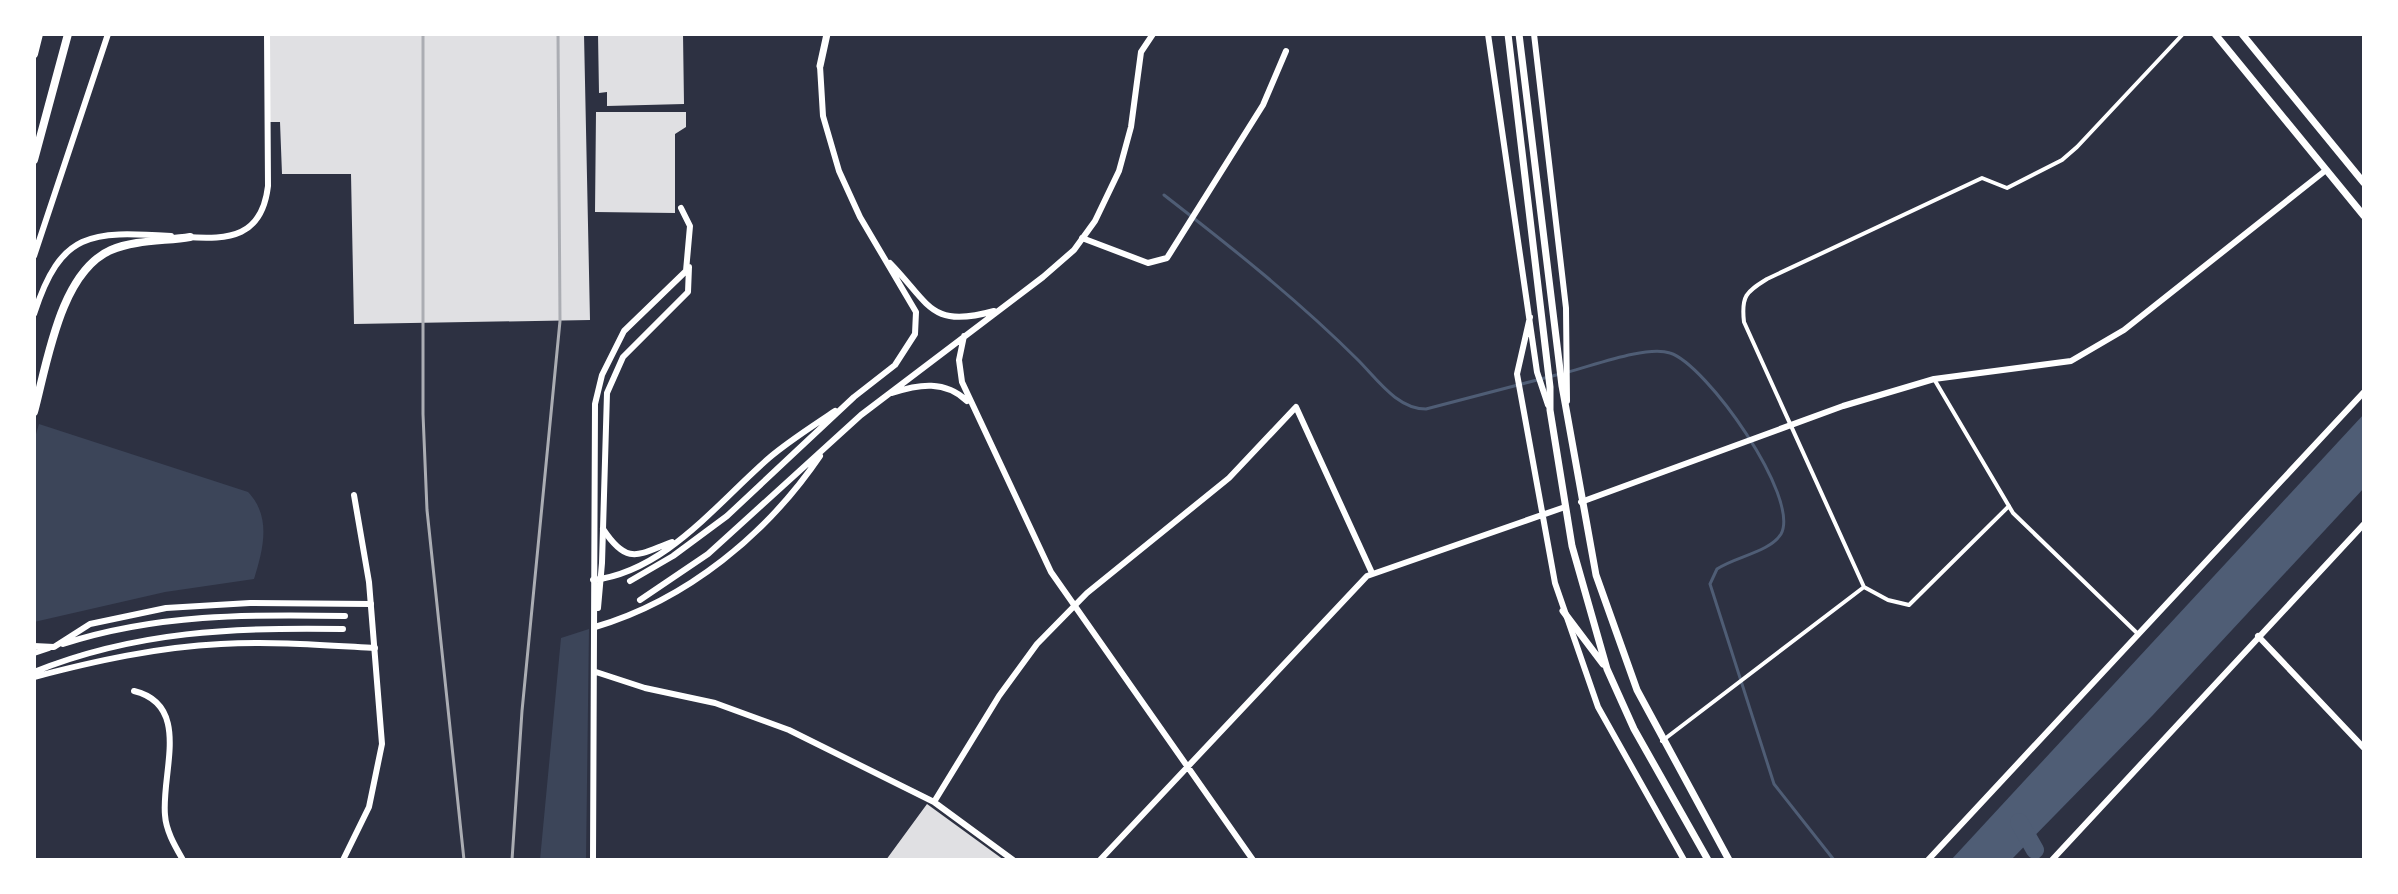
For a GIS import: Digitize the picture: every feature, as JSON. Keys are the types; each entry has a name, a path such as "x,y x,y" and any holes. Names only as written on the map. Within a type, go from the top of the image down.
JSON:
{"highway":[{"path":"34,54 39,34"},
{"path":"34,160 68,34"},
{"path":"34,412 64,306 89,266 118,247 190,237"}],"main road":[{"path":"34,256 108,34"},
{"path":"34,314 51,268 75,245 97,236 222,237 244,231 264,207 268,169 267,34"},
{"path":"597,579 627,572 679,539 771,456 854,397 895,365 907,350 918,320 853,203 829,140 820,66 827,34"},
{"path":"640,600 727,538 887,395 1061,263 1082,238 1111,192 1131,127 1141,52 1153,34"},
{"path":"1488,34 1537,372 1546,388"},
{"path":"1508,34 1548,373 1546,388 1579,579 1607,669 1634,729 1704,859"},
{"path":"1519,34 1550,290 1564,368"},
{"path":"1534,34 1566,308 1564,385 1581,502 1606,610 1637,690 1662,741 1729,860"},
{"path":"2215,34 2364,216"},
{"path":"2242,34 2364,183"},
{"path":"1082,238 1153,264 1167,258 1267,97 1286,51"},
{"path":"1581,502 1791,425 1934,379 2071,361 2124,330 2326,170"},
{"path":"597,579 603,529 603,438 609,385 629,350 688,292 690,226 681,208"},
{"path":"593,860 597,579 594,424 600,384 624,331 683,275 688,252"},
{"path":"882,254 935,313 946,318 971,318 1000,310"},
{"path":"1530,317 1517,374 1541,514 1563,611 1585,676 1605,721 1684,860"},
{"path":"965,334 960,371 970,404 1036,545 1074,605 1253,860"},
{"path":"887,395 911,387 937,386 950,389 970,404"},
{"path":"1928,860 2364,392"},
{"path":"630,581 710,529 854,397"},
{"path":"934,802 1010,680 1074,605 1197,507 1296,407 1372,573"},
{"path":"595,627 655,605 713,567 799,488 828,445"},
{"path":"343,860 361,829 380,765 371,604 354,495"},
{"path":"1100,860 1372,573 1565,507"},
{"path":"2052,860 2364,524"},
{"path":"603,529 613,542 634,554 648,554 679,539"},
{"path":"34,646 54,647 90,624 166,608 250,603 371,604"},
{"path":"1563,611 1607,669"},
{"path":"34,653 109,631 185,619 345,616"},
{"path":"34,674 93,651 164,636 250,628 343,629"},
{"path":"2258,636 2364,748"},
{"path":"34,674 198,645 263,642 375,648"},
{"path":"596,672 645,688 715,703 768,722 934,802 1013,860"},
{"path":"134,691 152,696 168,719 164,811 169,832 183,860"}],"street":[{"path":"2009,506 1909,605 1888,600 1864,587 1744,322 1741,302 1745,293 1767,279 1982,178 2007,188 2062,160 2182,35"},
{"path":"1934,379 2009,506 2137,633"},
{"path":"1662,741 1864,587"}],"shaded area":[{"path":"2364,414 2364,488 2152,716 2011,860 1951,860"},
{"path":"39,424 248,492 256,502 263,523 262,545 254,579 165,592 34,622 34,441"},
{"path":"589,629 586,860 540,860 561,638"}],"building":[{"path":"266,34 584,34 590,320 354,324 351,174 282,174 280,122 266,122"},
{"path":"598,34 683,34 684,104 607,106 607,92 599,93"},
{"path":"596,112 686,112 686,127 675,134 675,213 595,212"},
{"path":"927,804 1004,860 886,860"}],"waterway":[{"path":"1164,195 1288,295 1388,392 1406,404 1426,409 1560,374"},
{"path":"1568,372 1634,354 1670,353 1686,362 1705,381 1746,434 1764,464 1777,492 1783,516 1781,534 1760,550 1717,569 1710,584 1774,784 1834,860"},
{"path":"2019,822 2035,850"}],"railway":[{"path":"423,34 423,414 427,510 464,860"},
{"path":"512,860 522,711 560,321 558,34"}]}
